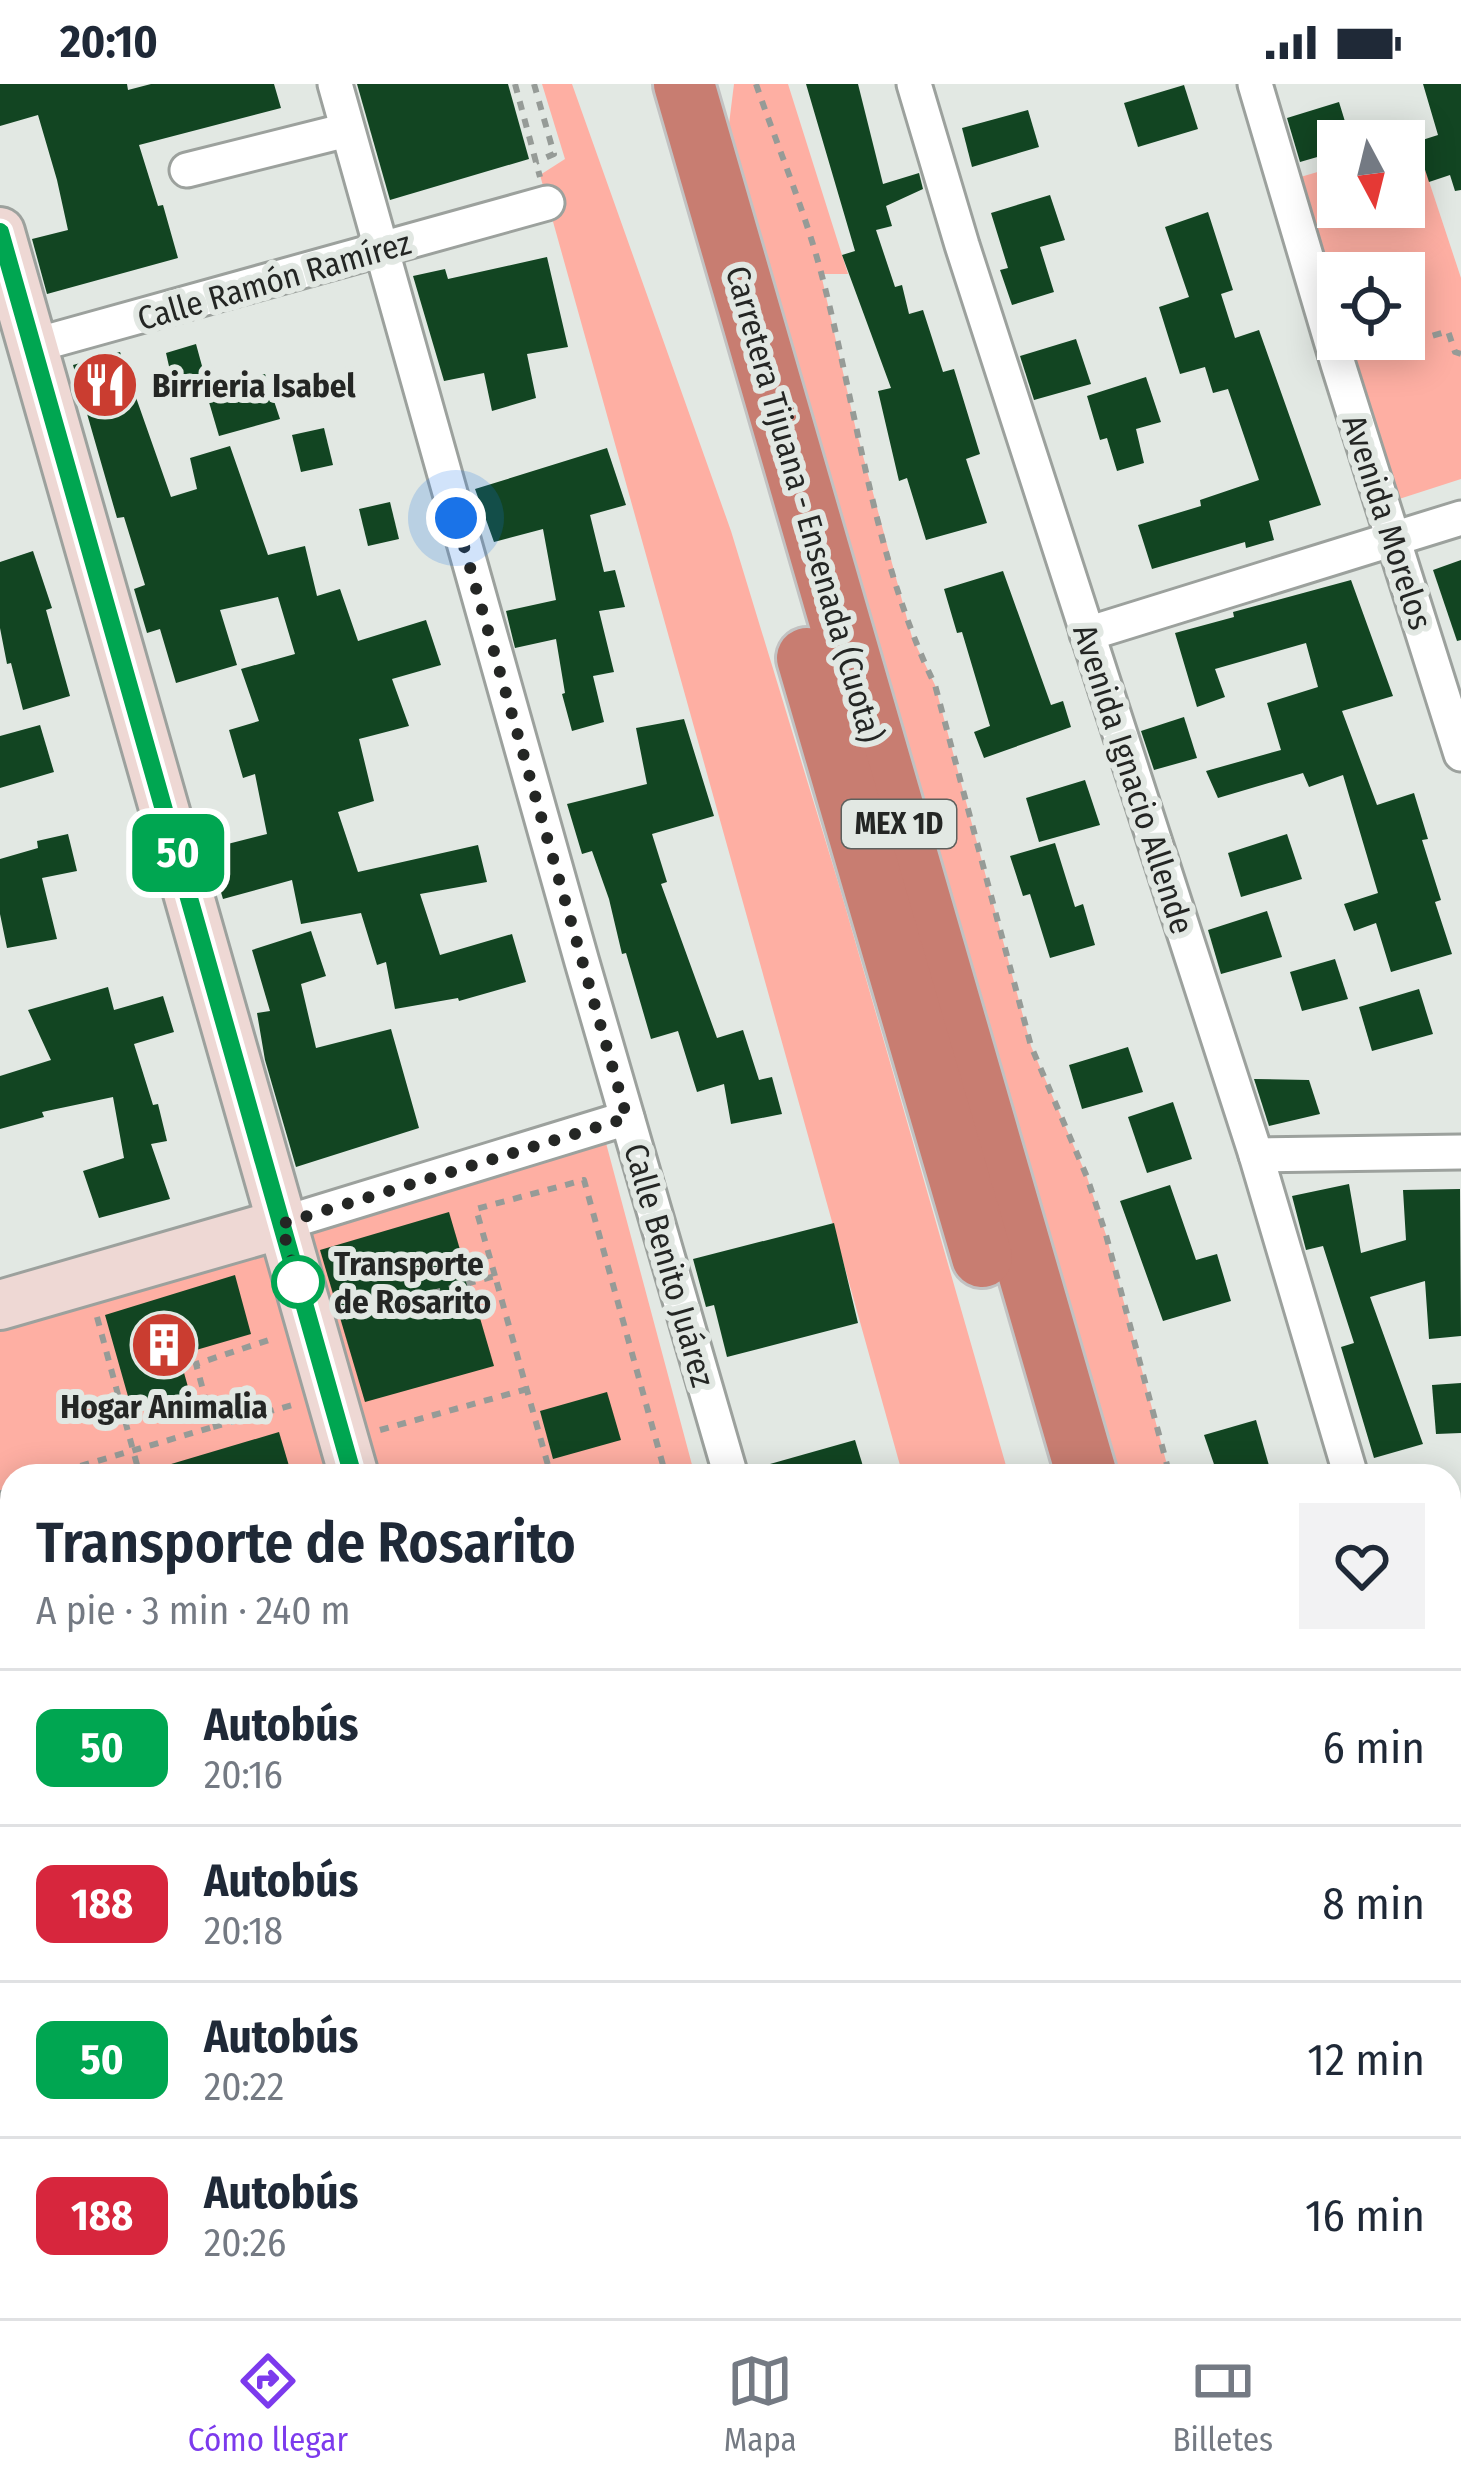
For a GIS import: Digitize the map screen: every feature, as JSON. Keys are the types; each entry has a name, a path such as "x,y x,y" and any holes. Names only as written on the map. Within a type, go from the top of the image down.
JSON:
{"highway":[{"name":"Carretera Tijuana - Ensenada (Cuota)","path":"645,84 836,761 1042,1464"},
{"name":"Carretera Tijuana - Ensenada (Cuota)","path":"684,84 1084,1464"}],"street":[{"name":"Calle Benito Juárez","path":"334,84 728,1464"},
{"name":"Avenida Ignacio Allende","path":"914,84 1256,1155 1347,1464"},
{"name":"Avenida Morelos","path":"1255,84 1461,754"},
{"path":"188,170 347,130"},
{"name":"Calle Ramón Ramírez","path":"16,351 548,203"},
{"path":"0,232 16,351 342,1437"},
{"path":"1087,634 1461,518"},
{"path":"0,1305 627,1118"},
{"path":"1256,1155 1461,1152"}],"path":[{"path":"515,84 548,203"},
{"path":"534,84 554,154 536,162"},
{"path":"756,84 821,274 856,430 906,615 935,685 1031,1046 1087,1177 1106,1235 1167,1464"},
{"path":"1338,364 1448,331 1461,354"},
{"path":"548,1464 476,1209 584,1180 663,1464"},
{"path":"213,1426 196,1364 311,1326 495,1276"},
{"path":"87,1281 137,1464"},
{"path":"86,1464 213,1426 342,1437 527,1388"}],"shaded area":[{"path":"542,84 572,84 731,531 839,885 1006,1464 900,1464 540,175 565,159"},
{"path":"734,84 788,84 848,274 821,274 856,430 912,637 935,685 1031,1046 1087,1177 1106,1235 1167,1464 1102,1464 728,132"},
{"path":"1425,169 1461,278 1461,479 1396,500 1353,360 1425,360 1425,252 1320,252 1297,178 1317,172 1317,228 1425,228"},
{"path":"606,1143 692,1464 0,1464 0,1317"}],"building":[{"path":"0,84 127,84 128,90 151,84 274,84 281,108 139,145 178,258 47,294 32,239 68,230 57,180 38,115 0,126"},
{"path":"357,84 508,84 529,159 390,200"},
{"path":"806,84 858,84 883,184 919,173 923,189 886,206 892,226 876,230 895,287 902,285 909,314 923,310 943,372 954,369 980,454 966,459 987,523 926,540 907,478 899,481 878,391 891,388 842,255 855,251"},
{"path":"1423,84 1461,84 1461,190 1455,191 1450,175 1429,182 1425,139 1438,135"},
{"path":"1184,85 1198,129 1138,147 1124,103"},
{"path":"1339,102 1345,120 1317,120 1317,157 1300,162 1287,118"},
{"path":"1028,110 1039,147 972,167 962,128"},
{"path":"1050,195 1065,240 1040,247 1054,292 1012,305 1000,270 1008,268 991,213"},
{"path":"1208,212 1233,290 1221,294 1235,338 1259,330 1321,505 1269,521 1274,540 1246,548 1245,542 1152,569 1138,525 1201,506 1200,500 1259,480 1228,389 1213,393 1205,367 1180,374 1159,307 1189,297 1165,227"},
{"path":"547,257 568,347 527,354 536,398 492,411 484,373 444,381 413,276 445,269 448,279"},
{"path":"1076,339 1091,384 1034,400 1020,356"},
{"path":"196,344 208,388 176,397 166,353"},
{"path":"120,352 171,497 197,489 190,458 230,446 268,555 305,546 317,596 340,589 358,641 426,620 441,665 392,679 409,726 359,739 374,801 338,812 358,872 478,845 487,882 420,894 440,955 512,934 526,982 459,1001 395,1009 386,962 377,965 361,913 301,924 292,880 223,899 208,849 267,834 255,774 243,778 229,730 259,721 241,669 295,654 278,597 220,610 237,665 176,683 160,629 147,633 134,589 145,585 124,517 117,518 73,365"},
{"path":"265,374 280,419 219,436 206,392"},
{"path":"1146,377 1161,422 1136,429 1144,463 1117,471 1107,438 1100,440 1087,396"},
{"path":"324,428 333,465 301,472 292,435"},
{"path":"607,448 626,505 590,515 604,572 615,570 625,607 599,611 614,672 593,676 604,722 572,731 556,639 515,648 506,611 556,600 543,529 494,542 475,489"},
{"path":"390,502 399,539 368,546 359,509"},
{"path":"33,551 52,608 46,610 70,696 23,710 0,628 0,562"},
{"path":"1461,560 1461,640 1457,641 1433,570"},
{"path":"1003,571 1051,705 1063,701 1071,727 984,758 974,732 990,726 944,589"},
{"path":"1351,580 1393,696 1342,711 1377,805 1414,793 1428,839 1422,840 1441,900 1435,902 1452,954 1391,972 1376,923 1354,931 1344,904 1378,893 1343,775 1309,787 1303,773 1218,798 1206,771 1281,750 1267,703 1318,687 1306,643 1215,669 1225,697 1197,707 1175,633"},
{"path":"1184,717 1197,758 1154,770 1141,731"},
{"path":"684,719 714,816 652,834 667,882 661,884 717,1038 743,1030 759,1080 772,1077 782,1114 731,1124 724,1084 697,1092 678,1031 651,1039 592,851 582,854 567,804 647,784 636,728"},
{"path":"40,725 54,772 0,788 0,736"},
{"path":"1085,780 1100,825 1039,842 1026,798"},
{"path":"68,834 77,871 42,878 57,939 7,948 0,914 0,859 38,848 37,841"},
{"path":"1287,834 1302,879 1241,897 1228,853"},
{"path":"1055,843 1075,907 1083,904 1095,945 1050,958 1030,894 1023,896 1010,856"},
{"path":"1267,911 1282,957 1221,974 1208,930"},
{"path":"311,931 326,976 301,984 316,1048 391,1029 419,1128 296,1167 265,1060 257,1013 270,1011 252,950"},
{"path":"1335,959 1348,999 1302,1011 1290,972"},
{"path":"108,987 114,1010 163,996 174,1032 134,1044 167,1141 151,1144 170,1199 99,1218 83,1171 124,1158 113,1097 42,1112 44,1117 0,1129 0,1076 51,1060 28,1010"},
{"path":"1419,989 1433,1034 1372,1051 1359,1007"},
{"path":"1128,1047 1143,1092 1082,1109 1069,1065"},
{"path":"1254,1079 1309,1080 1320,1114 1269,1126"},
{"path":"1173,1102 1192,1159 1147,1173 1128,1117"},
{"path":"1349,1184 1361,1253 1406,1240 1403,1190 1460,1189 1461,1336 1429,1339 1425,1281 1370,1297 1423,1444 1374,1458 1341,1347 1354,1343 1323,1246 1306,1250 1292,1196"},
{"path":"1170,1185 1196,1260 1217,1254 1231,1301 1163,1321 1120,1201"},
{"path":"449,1212 494,1366 365,1402 320,1250"},
{"path":"834,1223 858,1323 727,1357 714,1305 706,1307 693,1259"},
{"name":"Hogar Animalia","path":"235,1275 251,1334 179,1355 190,1394 133,1414 105,1315"},
{"path":"1461,1383 1461,1433 1436,1434 1432,1385"},
{"path":"607,1392 621,1440 553,1459 540,1411"},
{"path":"1256,1420 1269,1464 1214,1464 1204,1435"},
{"path":"279,1432 288,1464 171,1464"},
{"path":"855,1440 862,1464 770,1464"}],"bus line":[{"name":"50","path":"0,232 349,1464"}],"place":[{"name":"Birrieria Isabel","path":"105,385"},
{"name":"Transporte de Rosarito","path":"298,1282"},
{"name":"Hogar Animalia","path":"164,1345"}],"route":[{"path":"298,1282 301,1292 281,1224 627,1118 456,518"}]}
